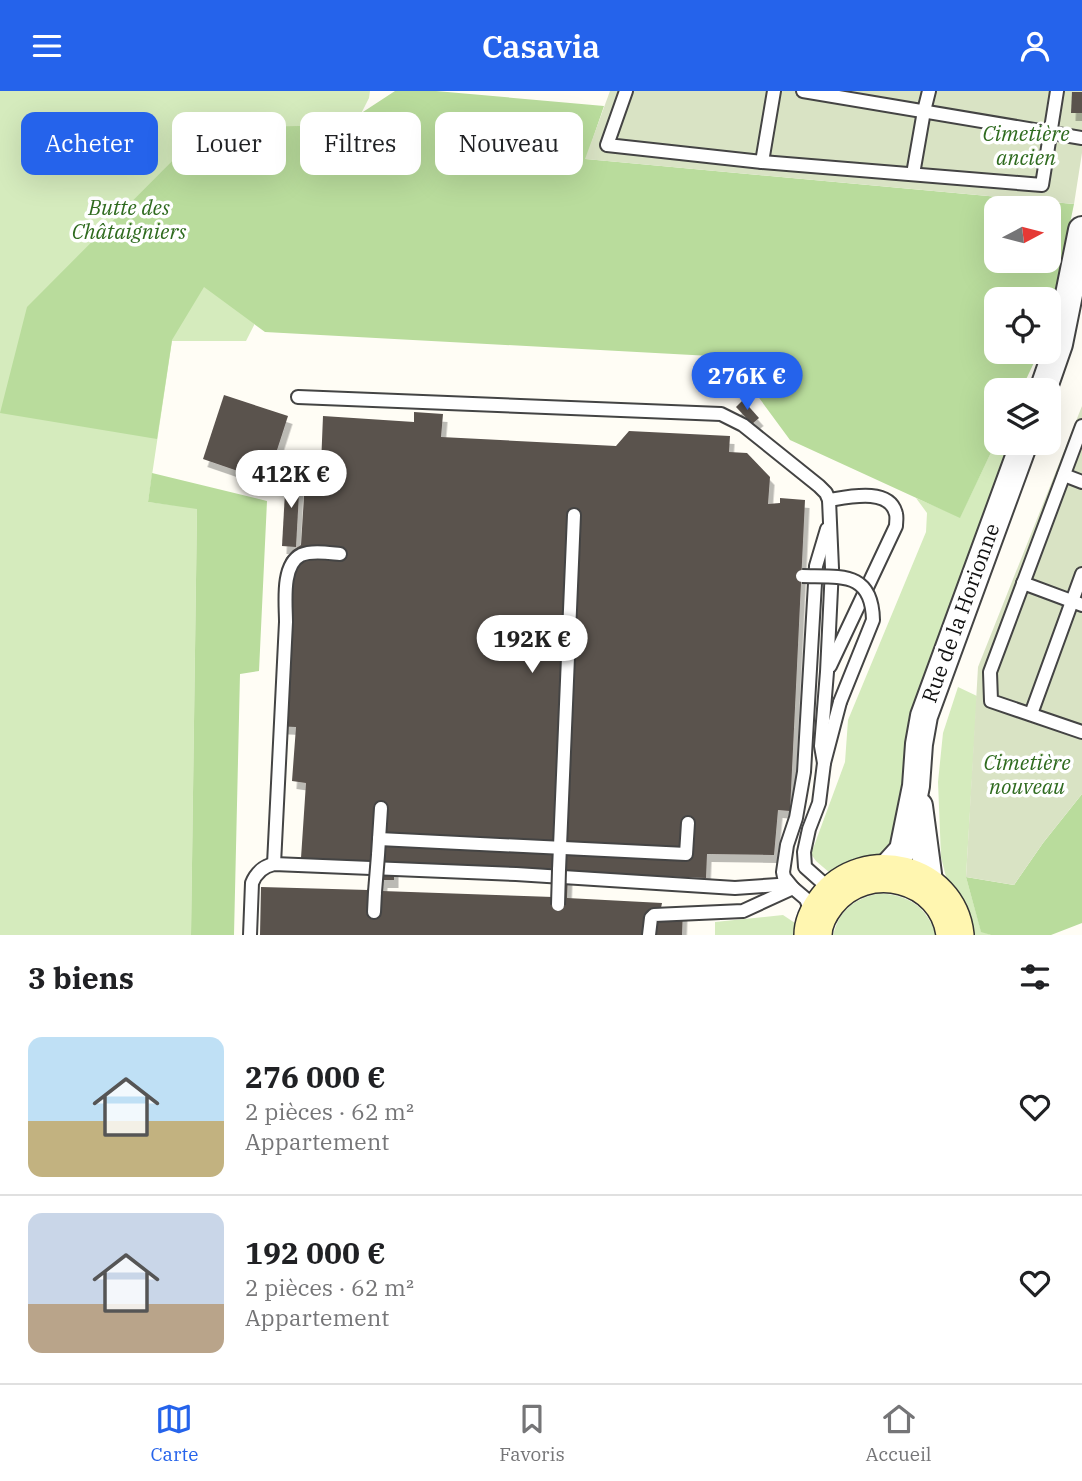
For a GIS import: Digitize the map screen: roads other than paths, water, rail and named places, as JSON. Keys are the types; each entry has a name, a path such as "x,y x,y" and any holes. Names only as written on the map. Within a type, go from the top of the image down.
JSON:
{"street":[{"path":"1046,378 1059,344 1082,230"},
{"name":"Rue de la Horionne","path":"883,873 903,850 916,786 924,716 1020,455"},
{"name":"Rue de la Horionne","path":"916,786 930,889"},
{"path":"813,932 820,909 834,892 856,878 883,873 908,877 930,889 945,906 955,935"}],"lane":[{"path":"626,91 607,145 762,162 1042,185 1057,91"},
{"path":"762,162 774,91"},
{"path":"803,91 1082,138"},
{"path":"914,174 929,91"},
{"path":"298,397 721,414 743,425 819,486 829,500 832,568 821,746 824,764"},
{"path":"1082,426 990,672 991,701 1082,732"},
{"path":"1064,475 1082,482"},
{"path":"827,672 895,526 896,514 891,504 880,497 855,496 829,500"},
{"path":"558,905 574,515"},
{"path":"813,932 811,908 806,899 784,877 783,872 787,845 796,818 804,764 816,566 830,519"},
{"path":"274,864 286,587 291,565 300,555 334,554"},
{"path":"1031,714 1077,603 1082,574"},
{"path":"802,576 839,577 861,584 870,595 873,609 873,620 840,702 824,764 819,803 804,852 805,867 834,892"},
{"path":"1023,583 1077,603"},
{"path":"374,912 381,808"},
{"path":"379,839 686,854 688,823"},
{"path":"250,935 254,877 263,868 274,864 516,874 735,888 778,885 793,888"},
{"path":"649,935 651,918 654,915 743,911 793,888"}],"park label":[{"name":"Cimetière ancien","path":"1026,146"},
{"name":"Butte des Châtaigniers","path":"129,220"},
{"name":"Cimetière nouveau","path":"1027,775"}]}
